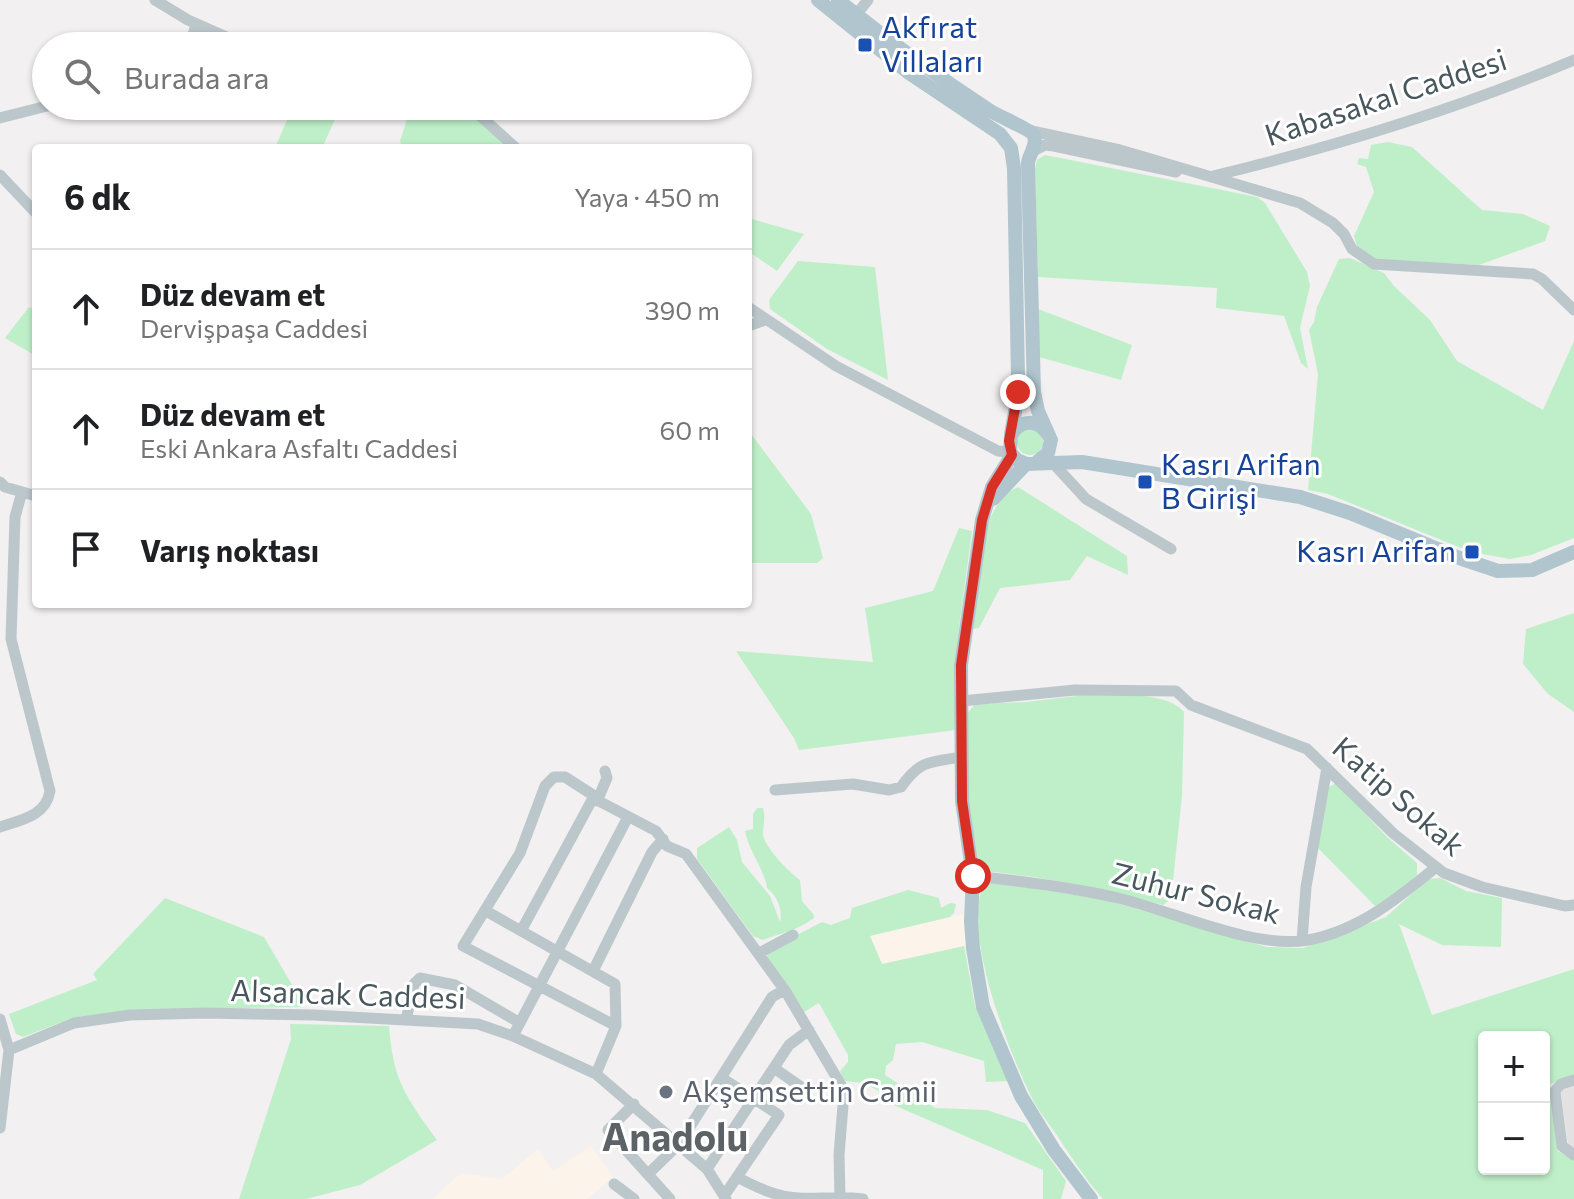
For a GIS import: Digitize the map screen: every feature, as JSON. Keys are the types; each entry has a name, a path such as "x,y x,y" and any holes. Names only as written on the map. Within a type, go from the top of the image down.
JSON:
{"main road":[{"path":"818,0 909,73 995,130 1020,155 1031,152"},
{"path":"838,0 925,68 1000,118 1032,133 1035,141 1028,163 1033,381 1038,411 1050,437 1048,453 1038,463 1029,464 995,495 982,520"},
{"path":"1025,129 1017,130 1010,136 1014,168 1017,401 1011,453 992,487 982,520 961,665 963,814 973,876 973,948 987,1020 1021,1096 1084,1197"},
{"path":"1011,435 1020,425 1033,423 1044,428 1050,437 1082,462"},
{"path":"1011,453 1029,464 1082,462 1300,497 1350,513 1498,571 1532,570 1574,552"}],"street":[{"path":"155,0 215,32"},
{"path":"856,15 868,0"},
{"path":"194,32 196,24"},
{"name":"Kabasakal Caddesi","path":"1210,176 1351,140 1574,60"},
{"path":"0,118 32,110"},
{"path":"485,120 512,144"},
{"path":"1025,129 1120,150 1300,203 1333,223 1352,249 1374,264 1533,274 1574,310"},
{"path":"1031,152 1038,147 1054,146 1210,176"},
{"path":"0,175 32,209"},
{"path":"752,310 836,366 975,440 998,451 1011,453"},
{"path":"752,325 765,320"},
{"path":"1052,462 1086,499 1171,549"},
{"path":"0,482 5,487 32,495"},
{"path":"0,827 41,810 50,791 11,639 15,517 22,492"},
{"name":"Katip Sokak","path":"961,701 1075,690 1176,691 1191,705 1307,749 1394,834 1435,868 1482,887 1565,906 1574,905"},
{"path":"775,790 853,784 889,790 901,787 914,769 927,762 962,757"},
{"path":"1302,941 1306,887 1327,768"},
{"path":"521,931 607,778 605,771"},
{"path":"616,1026 463,946 520,853 545,786 554,777 565,777 593,795 595,800 656,831 667,846 686,854 759,953 809,1030 844,1093 839,1155 840,1197"},
{"path":"513,1036 628,817"},
{"path":"593,971 652,852 663,839"},
{"name":"Zuhur Sokak","path":"973,876 1118,898 1264,940 1302,941 1320,937 1375,914 1435,868"},
{"path":"486,911 615,984 616,1026 596,1074"},
{"path":"759,953 793,935"},
{"path":"406,1020 414,984 420,978 455,985 520,1023"},
{"path":"648,1174 679,1144 772,997 784,990"},
{"name":"Alsancak Caddesi","path":"9,1050 74,1023 130,1015 219,1013 478,1024 513,1036 596,1074 707,1169 725,1197"},
{"path":"0,1019 9,1050 0,1123"},
{"path":"707,1169 789,1045 809,1030"},
{"path":"774,1068 807,1091"},
{"path":"722,1078 779,1115 725,1197"},
{"path":"1574,1080 1561,1084 1555,1091 1562,1146 1574,1155"},
{"path":"634,1104 608,1130 670,1199"},
{"path":"737,1177 786,1196 863,1199"},
{"path":"614,1184 634,1199"}],"shaded area":[{"path":"963,914 967,946 882,964 869,936"},
{"path":"1574,1084 1574,1151 1568,1145 1561,1092"},
{"path":"591,1146 613,1177 587,1199 432,1199 461,1173 502,1179 538,1149 553,1171"}],"green space":[{"path":"287,120 335,120 324,144 277,144"},
{"path":"407,120 477,120 505,144 401,144"},
{"path":"1388,142 1412,147 1482,210 1523,214 1550,226 1545,241 1479,265 1375,259 1357,247 1354,236 1374,192 1366,167 1357,164 1359,158 1368,159 1371,145"},
{"path":"1045,155 1257,197 1265,203 1307,272 1310,286 1300,328 1308,369 1301,363 1284,316 1216,308 1217,288 1038,277 1035,169 1037,160"},
{"path":"752,219 804,234 777,271 752,254"},
{"path":"1350,258 1384,273 1430,320 1457,361 1543,410 1574,341 1574,538 1531,555 1510,559 1471,552 1328,494 1308,490 1318,374 1309,330 1339,259"},
{"path":"798,261 875,267 888,380 827,349 770,309 769,300"},
{"path":"29,307 32,309 32,354 5,338"},
{"path":"1038,309 1132,345 1121,380 1039,357"},
{"path":"1030,429 1039,433 1043,442 1039,451 1030,455 1021,451 1017,442 1021,433"},
{"path":"752,435 811,514 823,558 817,563 752,563"},
{"path":"1018,487 1127,556 1128,575 1087,556 1070,580 1000,588 979,628 972,629 986,529 1004,496"},
{"path":"959,528 972,531 954,665 956,730 799,750 736,651 873,662 865,608 933,591"},
{"path":"1574,613 1574,712 1548,694 1523,664 1526,629"},
{"path":"1077,696 1149,697 1175,705 1184,712 1182,796 1171,899 1163,905 1074,884 984,871 979,865 968,801 968,713 975,704"},
{"path":"1336,783 1387,837 1417,863 1417,875 1386,901 1375,906 1318,848 1329,787"},
{"path":"757,808 763,808 764,839 800,880 802,901 814,915 802,926 763,940 753,936 697,859 697,848 729,827 737,840 742,862 770,896 780,922 778,903 767,888 745,831 753,829 753,814"},
{"path":"1440,878 1466,891 1502,898 1501,947 1442,945 1399,924 1432,1015 1574,969 1574,1076 1550,1084 1558,1151 1574,1160 1574,1199 1103,1199 1034,1103 1000,1022 982,957 978,927 979,901 986,881 1106,900 1267,947 1303,948 1386,917 1428,879"},
{"path":"908,890 939,898 941,908 950,903 956,904 954,913 950,917 870,936 882,964 964,946 975,1006 1008,1081 986,1082 984,1061 922,1042 896,1044 893,1060 886,1066 885,1075 935,1108 987,1110 1025,1123 1066,1181 1061,1199 1043,1199 1043,1170 889,1103 889,1097 864,1083 844,1081 840,1071 848,1062 848,1055 819,1003 802,1013 767,958 768,950 822,922 831,925 850,918 852,908"},
{"path":"165,898 264,937 305,1007 130,1010 72,1018 23,1037 16,1034 9,1014 97,980 93,974"},
{"path":"290,1024 389,1026 394,1061 403,1088 437,1140 360,1185 306,1199 239,1199 291,1039"}],"place":[{"name":"Akfırat Villaları","path":"865,45"},
{"name":"Kasrı Arifan B Girişi","path":"1145,482"},
{"name":"Kasrı Arifan","path":"1472,552"},
{"name":"Akşemsettin Camii","path":"666,1092"}],"district":[{"name":"Anadolu","path":"675,1138"}],"route":[{"path":"973,876 962,801 961,665 982,520 992,487 1012,455 1009,441 1018,392"}]}
